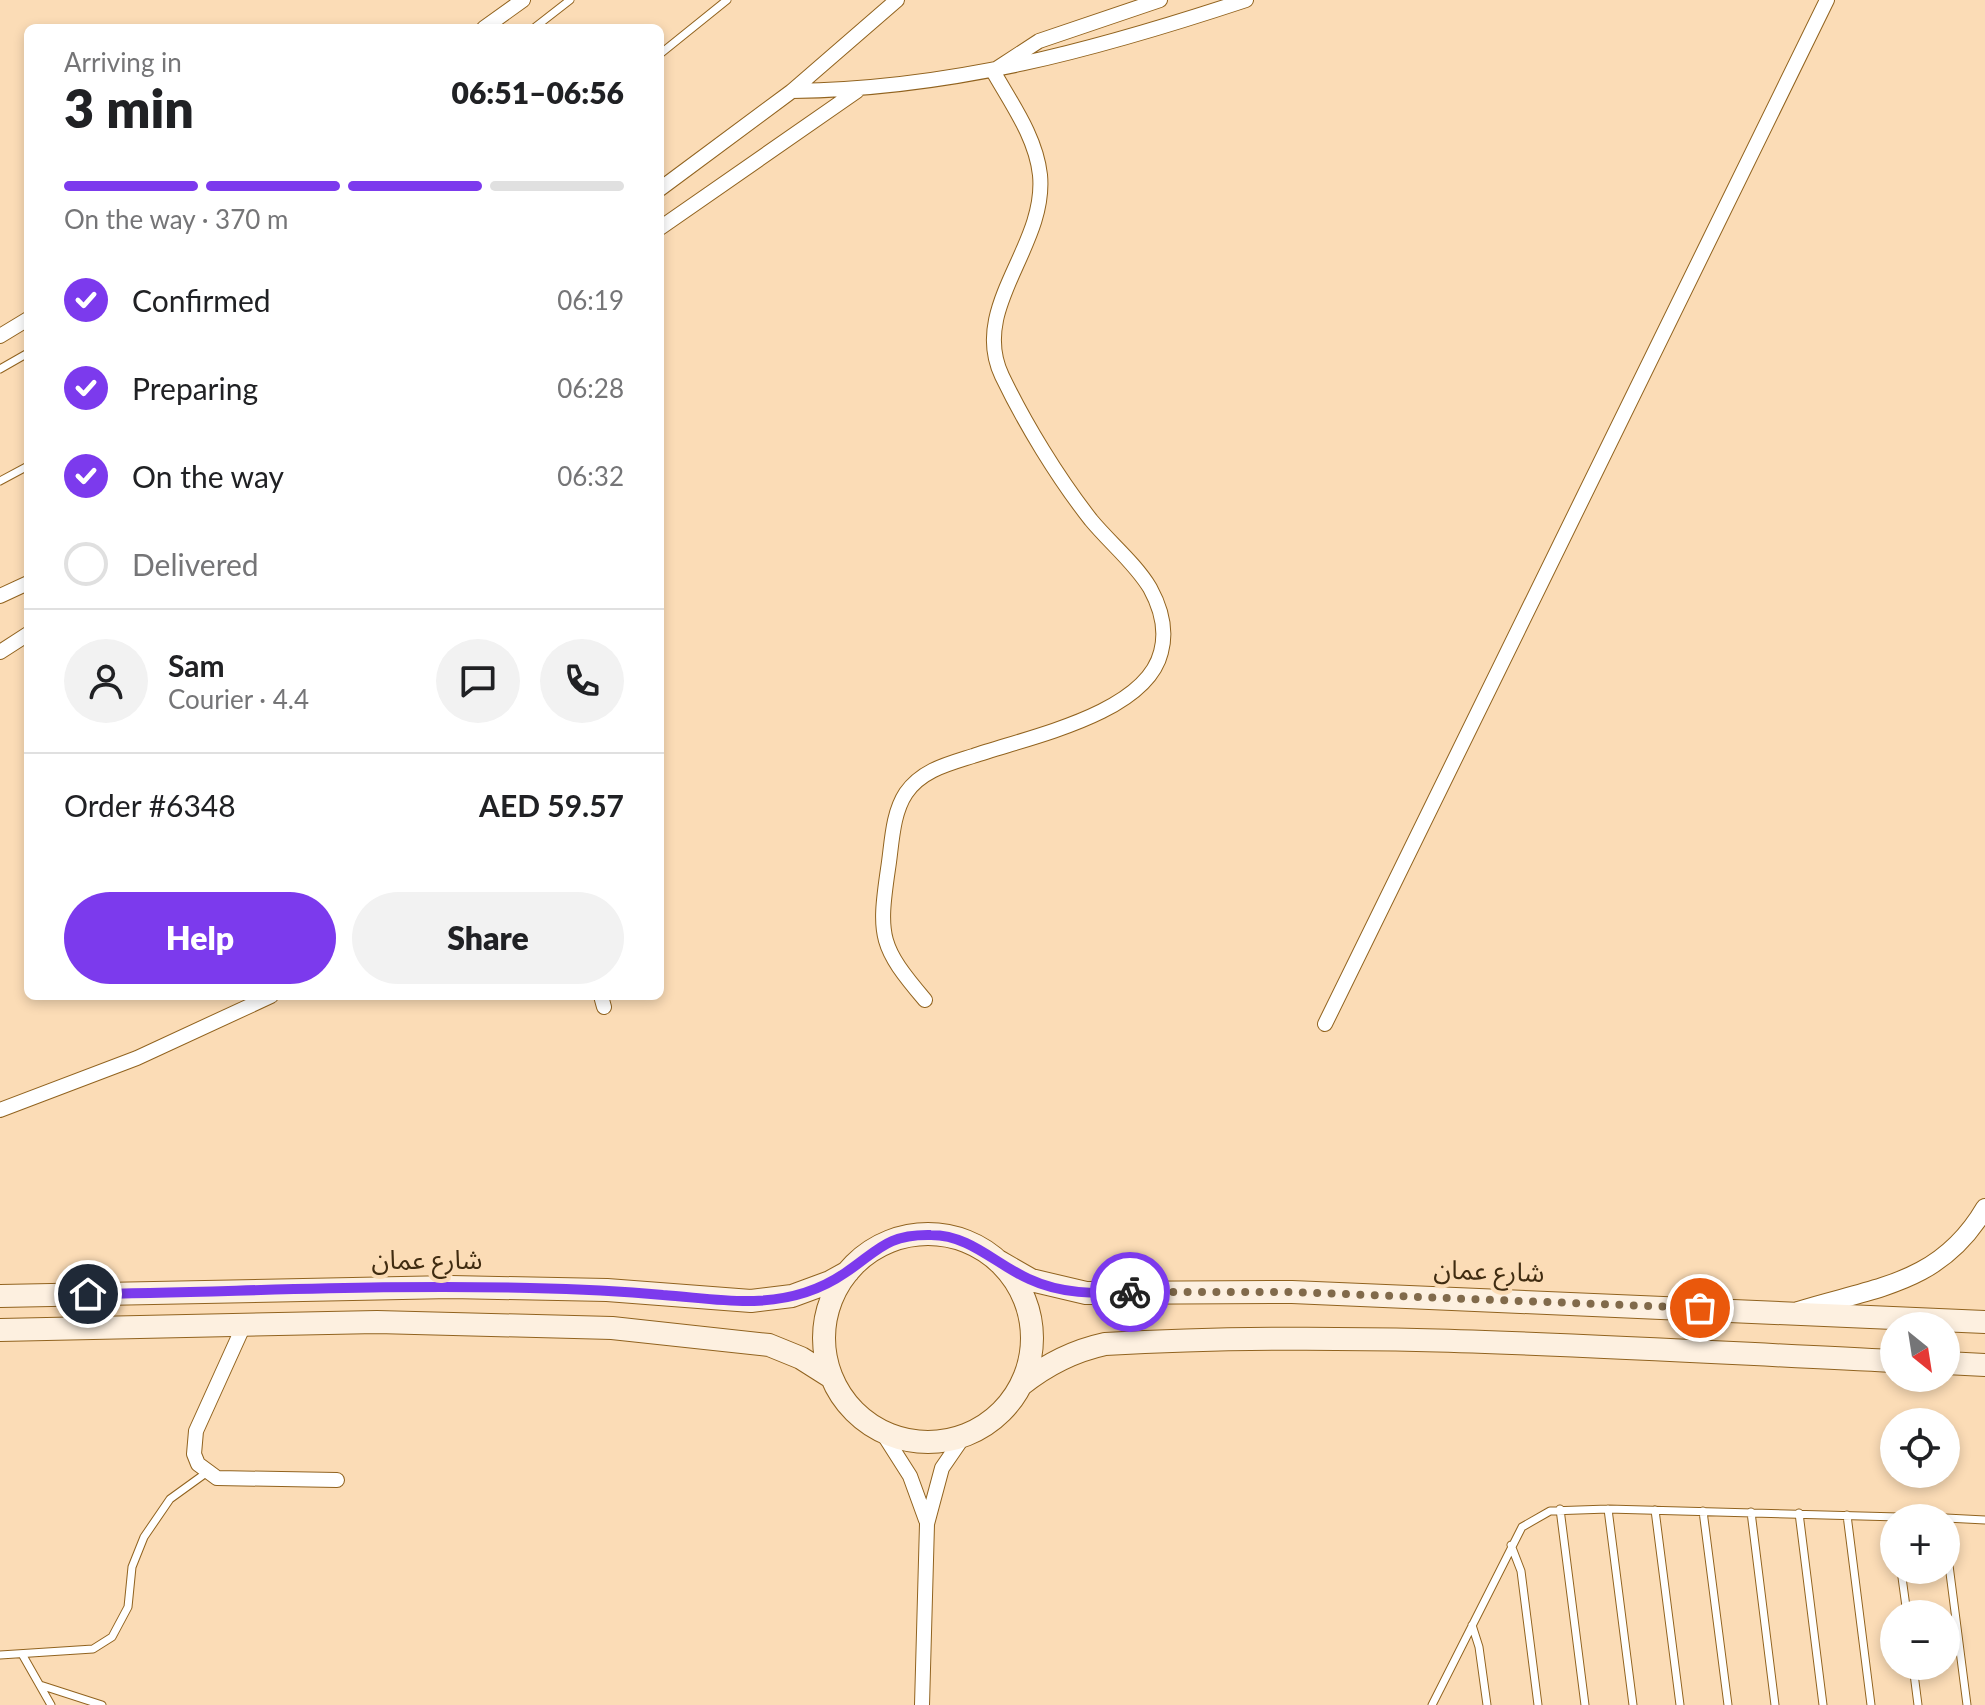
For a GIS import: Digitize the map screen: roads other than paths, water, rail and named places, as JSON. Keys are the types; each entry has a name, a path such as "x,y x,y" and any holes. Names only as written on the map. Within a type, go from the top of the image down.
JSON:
{"main road":[{"path":"1021,1385 1029,1364 1030,1319 1013,1278 998,1261 968,1243 933,1234 909,1236 886,1243 865,1255 848,1272 827,1311 825,1355 831,1377 851,1409 882,1432 922,1442 964,1436 997,1415 1021,1385 1046,1366 1090,1347 1105,1344 1209,1339 1503,1344 1880,1360"},
{"name":"شارع عمان","path":"998,1261 1031,1280 1086,1293 1292,1292 1985,1322"},
{"name":"شارع عمان","path":"0,1296 482,1287 607,1290 751,1301 811,1290 848,1272"},
{"path":"0,1330 456,1322 612,1328 769,1345 801,1358 831,1377"},
{"path":"1960,1364 1985,1365"}],"street":[{"path":"490,24 523,0"},
{"path":"664,186 792,91 897,0"},
{"path":"993,71 1039,41 1160,0"},
{"path":"792,91 858,91 993,71 1124,40 1246,0"},
{"path":"1325,1024 1827,0"},
{"path":"925,1000 892,958 882,929 895,822 908,790 934,769 1096,714 1125,700 1149,679 1157,665 1164,635 1162,619 1151,590 1067,488 997,362 994,335 997,312 1031,238 1040,194 1036,155 993,71"},
{"path":"664,225 858,91"},
{"path":"0,336 24,321"},
{"path":"0,596 24,585"},
{"path":"0,652 24,637"},
{"path":"0,1110 137,1058 262,1000"},
{"path":"1792,1313 1912,1277 1958,1243 1985,1208"},
{"path":"244,1325 193,1442 198,1464 206,1473 228,1479 337,1480"},
{"path":"882,1432 910,1476 927,1524"},
{"path":"922,1705 927,1524 939,1477 964,1436"}],"lane":[{"path":"539,24 570,0"},
{"path":"664,51 727,0"},
{"path":"0,369 24,355"},
{"path":"0,481 24,468"},
{"path":"0,1655 93,1649 112,1637 128,1607 132,1567 144,1537 170,1499 206,1473"},
{"path":"1560,1509 1585,1705"},
{"path":"1432,1705 1511,1545 1530,1520 1560,1509 1880,1516"},
{"path":"1608,1509 1633,1705"},
{"path":"1655,1510 1680,1705"},
{"path":"1703,1511 1728,1705"},
{"path":"1751,1512 1775,1705"},
{"path":"1799,1513 1823,1705"},
{"path":"1847,1515 1871,1705"},
{"path":"1960,1519 1985,1520"},
{"path":"1511,1545 1521,1571 1538,1705"},
{"path":"1951,1584 1967,1705"},
{"path":"1472,1625 1479,1647 1487,1705"},
{"path":"22,1654 51,1705"},
{"path":"1915,1680 1918,1705"},
{"path":"40,1685 102,1705"}]}
